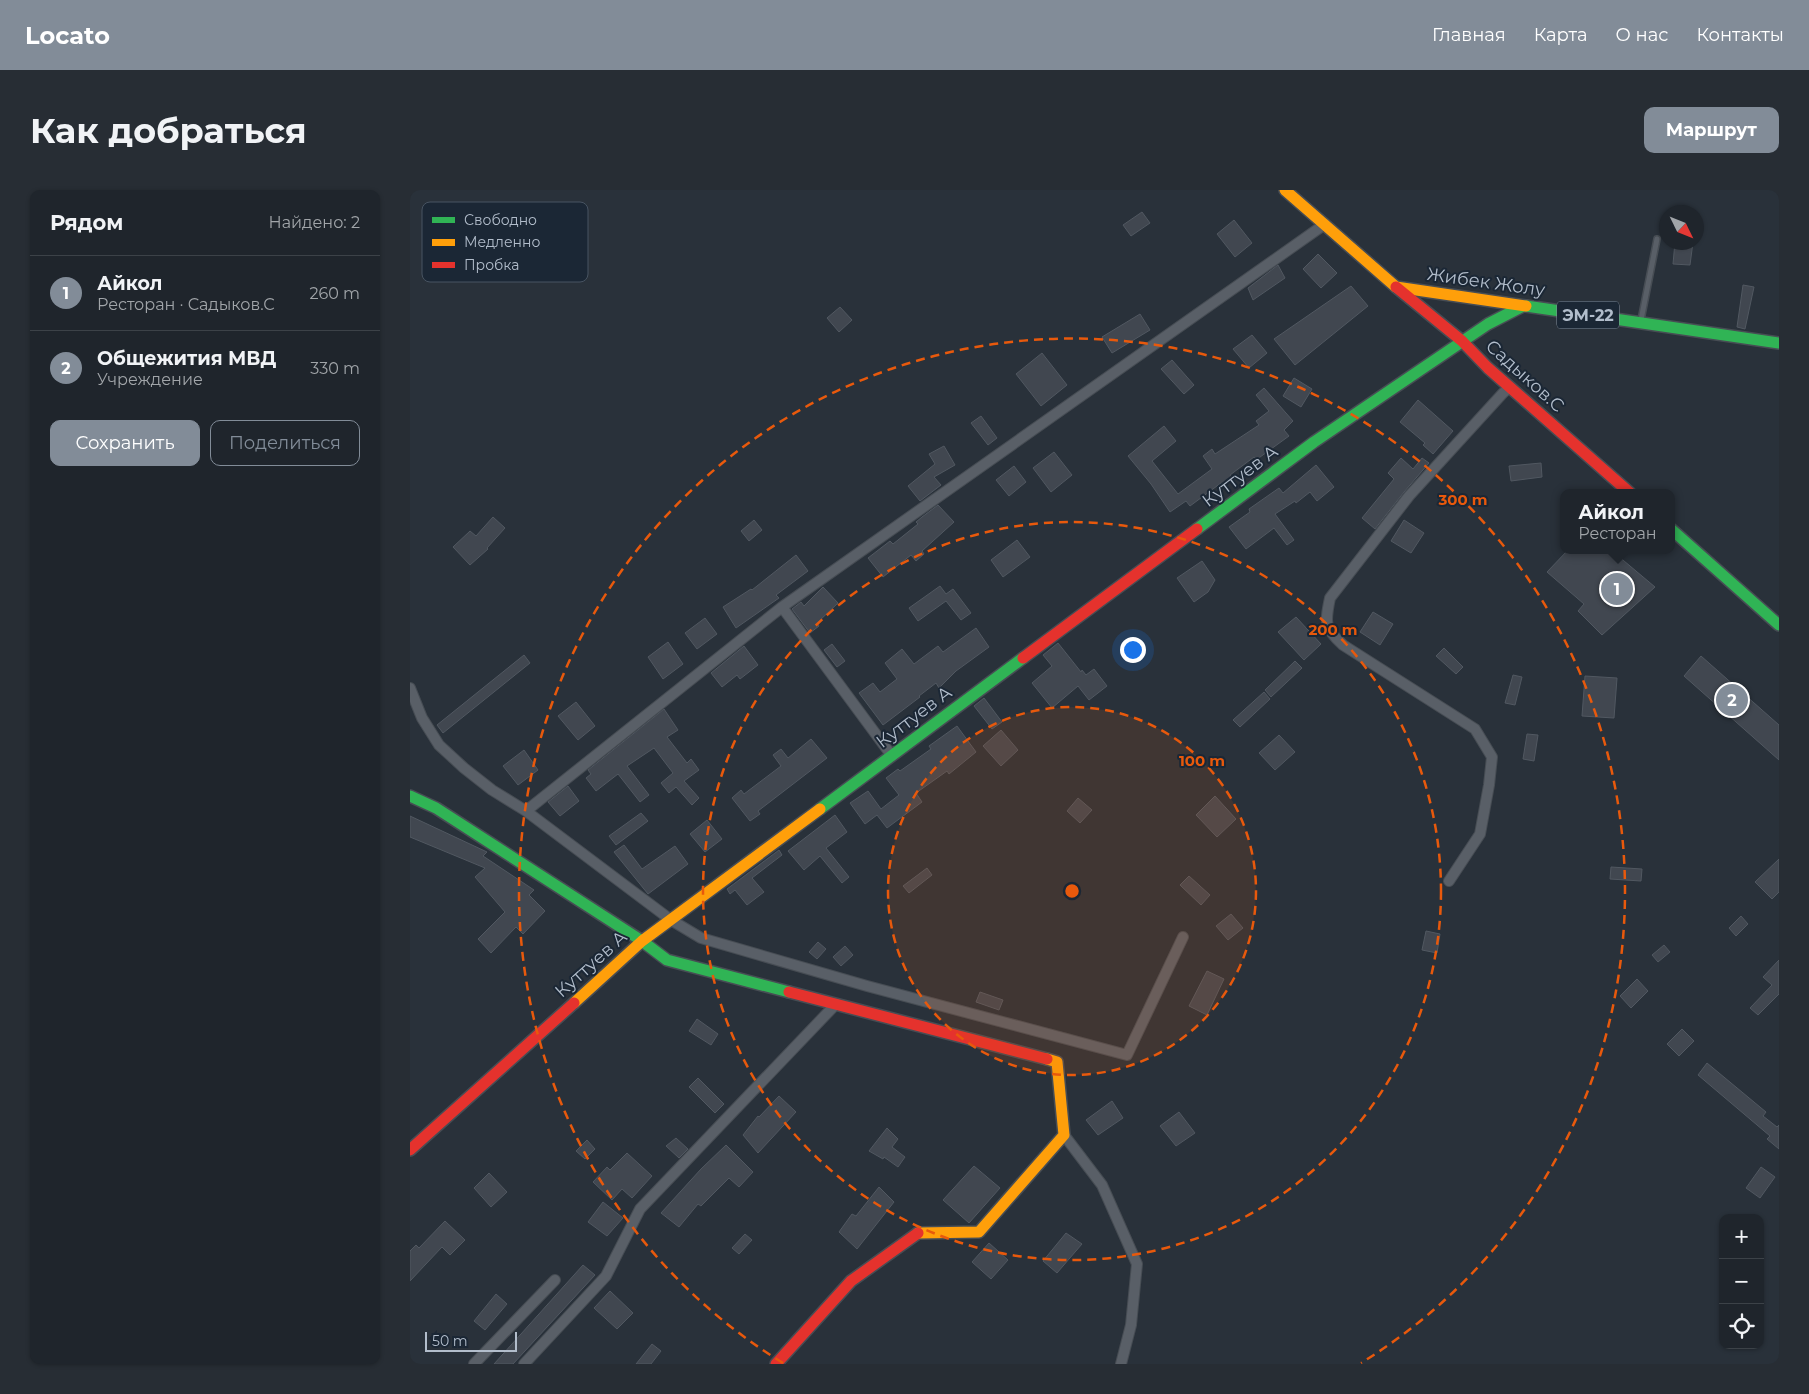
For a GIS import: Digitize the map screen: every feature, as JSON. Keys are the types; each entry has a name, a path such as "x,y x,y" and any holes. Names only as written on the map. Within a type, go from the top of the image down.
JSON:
{"street":[{"name":"Садыков.С","path":"1285,190 1396,287 1462,341 1510,387 1625,489"},
{"path":"526,811 782,607 1325,224"},
{"name":"Жибек Жолу","path":"1396,287 1779,343"},
{"name":"Куттуев А","path":"410,1150 642,941 1314,442 1488,324 1524,306"},
{"path":"1449,881 1480,834 1492,757 1475,729 1343,645 1332,635 1326,618 1330,598 1409,496 1503,392 1510,387"},
{"path":"1675,533 1779,624"},
{"path":"782,607 892,756"},
{"path":"410,688 422,718 439,745 464,768 492,790 526,811 671,920 701,938 867,986 1127,1056 1183,937"},
{"path":"410,796 436,808 642,941 667,960 1057,1062 1064,1135 1102,1185 1137,1264 1131,1325 1121,1364"},
{"path":"524,1364 606,1276 640,1209 836,1004"},
{"path":"776,1364 851,1281 920,1232 980,1232 1064,1135"},
{"path":"474,1364 555,1280"}],"lane":[{"path":"1641,323 1657,239"}],"building":[{"path":"1142,212 1150,223 1131,236 1123,225"},
{"path":"1234,220 1252,243 1235,257 1217,234"},
{"path":"1674,250 1692,250 1690,265 1673,264"},
{"path":"1318,254 1337,273 1321,288 1303,269"},
{"path":"1278,265 1285,278 1253,300 1248,288"},
{"path":"1743,285 1754,287 1745,329 1737,327"},
{"path":"1351,286 1368,306 1295,365 1274,339"},
{"path":"840,307 852,320 839,332 827,318"},
{"path":"1140,314 1150,330 1112,353 1102,337"},
{"path":"1252,335 1267,353 1249,368 1233,349"},
{"path":"1042,353 1067,385 1041,406 1016,374"},
{"path":"1172,360 1194,385 1184,394 1161,369"},
{"path":"1294,378 1312,389 1301,407 1283,396"},
{"path":"1264,388 1293,421 1284,430 1289,436 1256,460 1254,457 1230,475 1232,478 1223,485 1221,483 1190,506 1186,501 1170,512 1151,484 1128,456 1164,426 1176,441 1152,461 1178,494 1212,469 1203,456 1212,449 1215,454 1259,425 1256,421 1269,411 1256,395"},
{"path":"1418,400 1453,431 1433,454 1423,445 1425,443 1400,422"},
{"path":"981,416 997,438 988,445 971,423"},
{"path":"944,446 955,465 934,477 941,485 920,501 908,486 935,464 929,454"},
{"path":"1054,452 1072,475 1051,492 1033,468"},
{"path":"1401,458 1413,469 1422,458 1429,463 1375,529 1362,518 1394,479 1388,473"},
{"path":"1541,463 1542,477 1511,481 1509,466"},
{"path":"1316,465 1334,487 1317,501 1310,492 1296,503 1295,501 1275,514 1294,540 1287,545 1274,528 1246,549 1229,527 1250,512 1249,509 1279,488 1283,493"},
{"path":"1014,466 1026,482 1009,496 996,480"},
{"path":"938,505 954,522 922,551 924,554 916,561 911,555 883,577 868,558 890,541 893,544 918,524 916,522"},
{"path":"493,517 505,528 488,549 470,565 453,547 470,531 476,536"},
{"path":"754,520 762,530 749,541 741,531"},
{"path":"1404,520 1424,533 1411,553 1391,541"},
{"path":"1017,540 1030,557 1003,577 991,560"},
{"path":"1564,554 1616,554 1655,587 1602,635 1578,611 1584,604 1547,572"},
{"path":"796,555 808,571 776,595 779,598 736,628 723,607 752,590"},
{"path":"1202,561 1215,580 1208,592 1194,602 1177,578"},
{"path":"940,586 946,594 953,589 971,613 961,620 946,601 918,621 909,608"},
{"path":"823,587 838,603 817,623 819,626 810,633 792,609 801,602 804,606"},
{"path":"1373,612 1393,624 1380,645 1360,632"},
{"path":"1296,617 1321,644 1304,660 1278,632"},
{"path":"705,618 717,634 697,649 685,633"},
{"path":"976,628 989,647 956,671 939,688 936,683 883,725 859,693 873,683 880,692 897,679 885,663 902,649 914,664 938,646 943,652"},
{"path":"668,642 683,664 663,679 648,657"},
{"path":"1058,643 1081,672 1082,670 1086,675 1094,669 1107,686 1089,700 1078,686 1052,708 1032,683 1052,666 1043,655"},
{"path":"832,644 845,661 837,667 824,650"},
{"path":"744,646 758,665 740,679 737,675 722,687 711,673"},
{"path":"1444,648 1463,667 1456,674 1436,656"},
{"path":"524,655 530,663 443,733 437,725"},
{"path":"1701,656 1779,725 1779,760 1684,676"},
{"path":"1295,661 1302,668 1271,697 1265,690"},
{"path":"1513,675 1522,677 1515,705 1505,703"},
{"path":"1585,676 1617,678 1614,718 1582,716"},
{"path":"1264,692 1270,699 1240,727 1233,720"},
{"path":"984,698 1002,722 992,729 974,706"},
{"path":"576,702 595,726 578,740 558,716"},
{"path":"664,709 678,730 667,737 687,763 691,759 699,770 684,781 699,798 692,805 676,787 669,793 661,783 673,773 654,748 627,766 649,795 640,802 618,774 596,791 586,778 591,774 588,770"},
{"path":"957,726 976,752 949,774 947,771 916,793 922,802 887,828 877,815 865,824 850,803 868,791 881,809 899,795 886,778 898,769 900,771 931,749 929,746"},
{"path":"1001,730 1018,750 1001,766 983,746"},
{"path":"1527,734 1538,735 1534,761 1523,759"},
{"path":"1279,735 1295,752 1275,770 1259,753"},
{"path":"811,739 827,758 758,811 760,814 750,821 732,798 741,790 744,794 781,766 773,755 781,749 788,758"},
{"path":"524,750 538,770 518,785 503,766"},
{"path":"568,786 579,801 560,816 548,802"},
{"path":"1215,796 1236,819 1217,837 1196,815"},
{"path":"1078,798 1092,810 1080,823 1067,811"},
{"path":"641,813 648,821 616,845 609,836"},
{"path":"835,815 847,832 826,848 849,877 842,883 820,856 804,870 788,851"},
{"path":"410,816 487,852 483,856 534,890 529,895 545,911 523,934 516,927 491,953 478,939 505,912 475,877 485,868 410,837"},
{"path":"707,820 722,839 705,852 690,834"},
{"path":"624,845 642,869 675,846 688,864 648,894 614,852"},
{"path":"779,850 782,855 752,878 764,892 747,905 735,890 730,894 727,889"},
{"path":"1779,859 1779,892 1772,899 1755,882"},
{"path":"1611,867 1642,869 1641,881 1610,879"},
{"path":"927,868 932,875 909,893 903,886"},
{"path":"1189,876 1210,895 1201,905 1180,885"},
{"path":"1231,914 1243,928 1228,940 1216,926"},
{"path":"1741,916 1748,924 1736,936 1729,928"},
{"path":"1426,931 1440,934 1437,953 1422,950"},
{"path":"818,942 826,949 817,959 809,952"},
{"path":"1664,945 1670,952 1658,962 1652,955"},
{"path":"845,946 853,955 841,966 833,957"},
{"path":"1779,960 1779,994 1758,1015 1750,1008 1772,985 1763,977"},
{"path":"1207,971 1224,979 1207,1015 1189,1006"},
{"path":"1637,979 1648,991 1631,1008 1620,996"},
{"path":"980,992 1003,1000 999,1010 976,1002"},
{"path":"697,1019 718,1034 711,1045 689,1031"},
{"path":"1682,1029 1694,1041 1679,1056 1667,1044"},
{"path":"1707,1063 1766,1112 1763,1116 1777,1127 1779,1125 1779,1149 1767,1139 1770,1136 1698,1075"},
{"path":"698,1078 724,1104 715,1113 689,1087"},
{"path":"779,1096 796,1112 758,1153 743,1135 758,1116"},
{"path":"1112,1101 1123,1118 1098,1135 1086,1120"},
{"path":"1179,1112 1195,1133 1176,1146 1160,1126"},
{"path":"887,1128 898,1139 892,1147 905,1157 898,1167 884,1157 883,1159 869,1151"},
{"path":"676,1138 688,1149 679,1158 666,1146"},
{"path":"587,1140 595,1149 585,1159 576,1151"},
{"path":"726,1145 753,1172 739,1187 729,1178 701,1206 698,1204 679,1227 661,1213"},
{"path":"627,1153 652,1176 632,1198 622,1189 612,1200 593,1182 607,1167 610,1170"},
{"path":"974,1166 1000,1188 969,1223 943,1200"},
{"path":"1761,1167 1775,1177 1760,1198 1746,1188"},
{"path":"489,1173 507,1192 491,1207 474,1188"},
{"path":"879,1187 894,1202 857,1249 839,1232 852,1214 856,1216"},
{"path":"603,1202 623,1218 607,1236 588,1222"},
{"path":"445,1221 465,1240 450,1255 442,1247 410,1281 410,1251 416,1245 419,1248"},
{"path":"1066,1233 1082,1244 1057,1273 1043,1261"},
{"path":"745,1234 752,1240 739,1254 732,1248"},
{"path":"989,1243 1008,1260 991,1279 972,1262"},
{"path":"583,1265 595,1275 513,1364 494,1364"},
{"path":"610,1291 633,1313 617,1329 594,1308"},
{"path":"496,1294 507,1304 485,1330 474,1321"},
{"path":"652,1344 661,1351 651,1364 636,1364"}],"traffic: fast":[{"path":"1197,529 1314,442 1488,324 1523,306"},
{"path":"1526,306 1779,343"},
{"path":"1675,533 1779,625"},
{"path":"820,809 1023,658"},
{"path":"410,796 436,808 642,941 667,960 789,992"}],"traffic: slow":[{"path":"1285,190 1396,287 1526,306"},
{"path":"574,1003 642,941 820,809"},
{"path":"918,1233 979,1232 1064,1135 1057,1062 1047,1059"}],"traffic: jam":[{"path":"1396,287 1462,341 1488,368 1625,489"},
{"path":"1023,658 1197,529"},
{"path":"789,992 1047,1059"},
{"path":"410,1150 574,1003"},
{"path":"776,1364 851,1281 918,1233"}],"place":[{"name":"Айкол","path":"1617,589"},
{"name":"Общежития МВД","path":"1732,700"}]}
